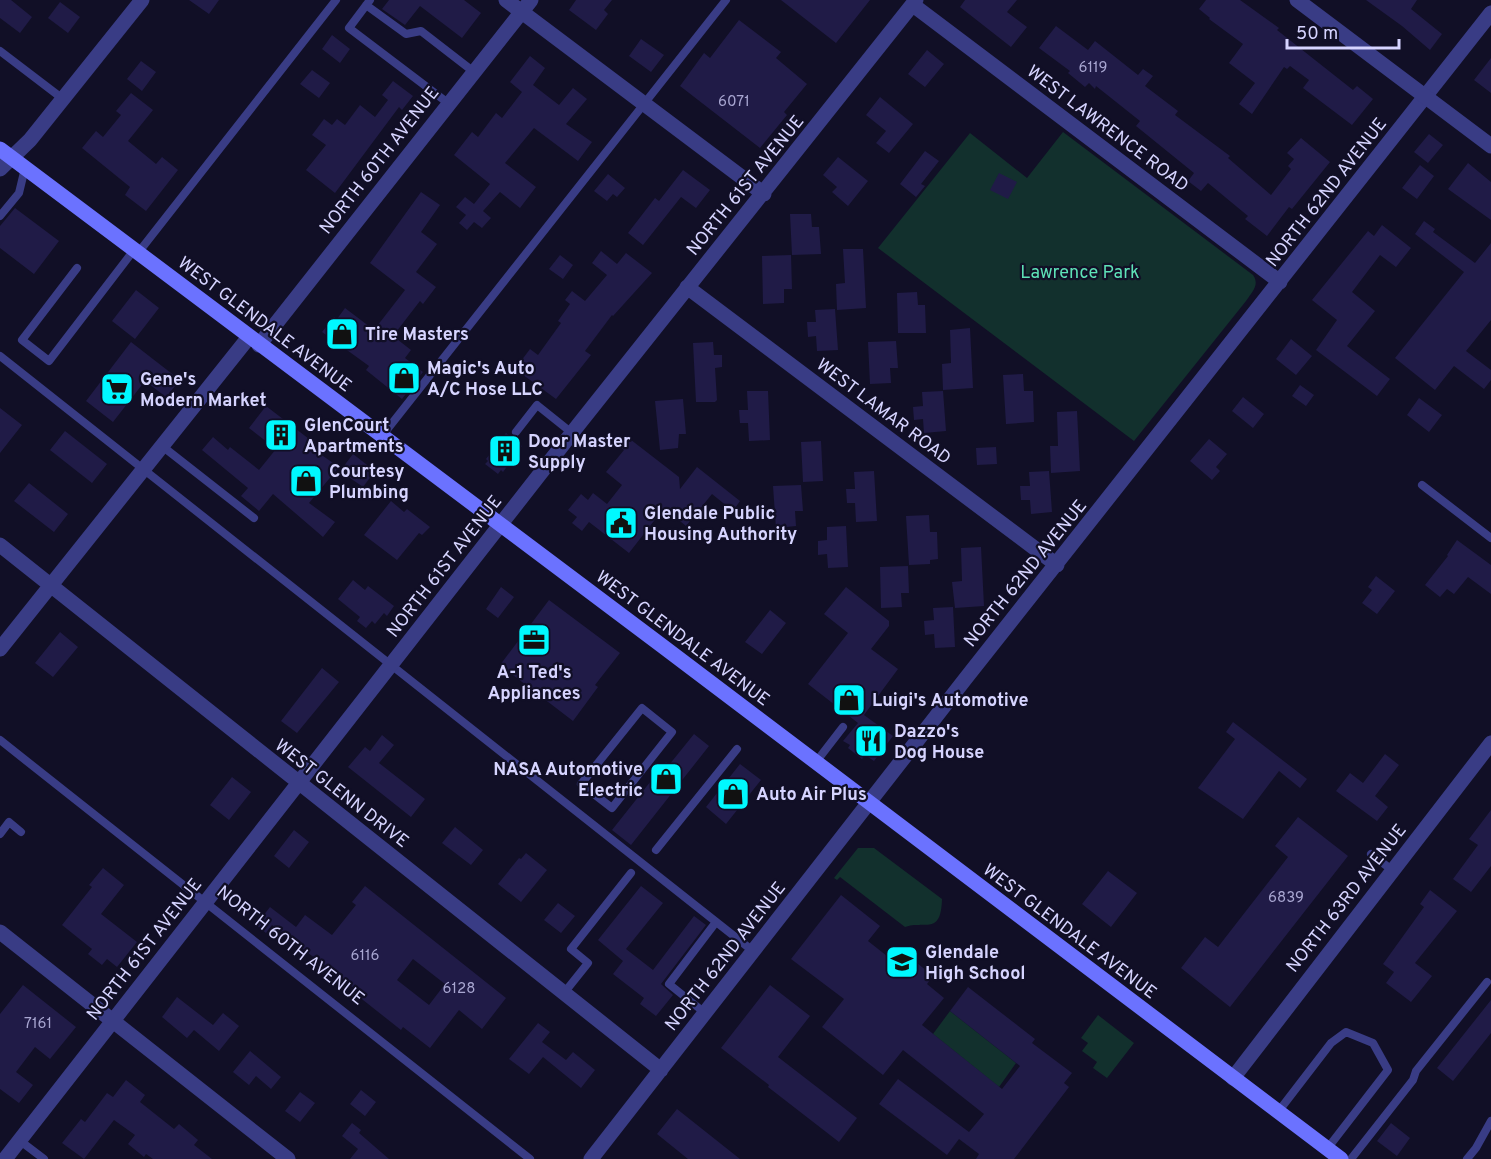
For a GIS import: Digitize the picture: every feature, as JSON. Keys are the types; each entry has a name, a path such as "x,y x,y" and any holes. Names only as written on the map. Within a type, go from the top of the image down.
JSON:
{"main road":[{"name":"WEST GLENDALE AVENUE","path":"6,153 1341,1159"}],"street":[{"path":"0,169 6,153 30,140 142,0"},
{"path":"506,0 527,6 644,104 764,194"},
{"path":"1297,0 1491,146"},
{"name":"NORTH 61ST AVENUE","path":"5,1159 572,433 915,2"},
{"name":"WEST LAWRENCE ROAD","path":"915,2 1280,282"},
{"name":"NORTH 60TH AVENUE","path":"0,650 162,446 254,341 527,6"},
{"name":"NORTH 62ND AVENUE","path":"591,1159 1491,14"},
{"name":"WEST LAMAR ROAD","path":"687,288 1057,565"},
{"name":"WEST GLENN DRIVE","path":"0,545 661,1070"},
{"name":"NORTH 63RD AVENUE","path":"1233,1078 1491,743"},
{"path":"0,932 288,1159"}],"lane":[{"path":"77,268 22,340 49,361 336,0"},
{"path":"382,436 726,0"},
{"path":"448,103 349,28 368,3 406,34 421,31 474,72"},
{"path":"0,51 63,99"},
{"path":"0,216 19,192 26,168"},
{"path":"0,356 753,951"},
{"path":"516,432 537,405 572,433"},
{"path":"162,446 254,518"},
{"path":"1422,485 1491,538"},
{"path":"642,708 672,732 612,808 581,784 642,708"},
{"path":"816,762 843,727"},
{"name":"NORTH 60TH AVENUE","path":"0,740 530,1159"},
{"path":"656,850 737,748"},
{"path":"0,834 9,822 21,832"},
{"path":"1371,854 1392,870"},
{"path":"564,993 588,963 571,949 631,873"},
{"path":"705,1013 669,984 716,922"},
{"path":"1351,1159 1413,1080 1416,1071 1487,982"},
{"path":"1278,1112 1331,1043 1347,1032 1373,1044 1388,1070 1327,1149"},
{"path":"1467,1159 1491,1121"},
{"path":"20,1140 44,1159"}],"green space":[{"name":"Lawrence Park","path":"1063,132 1253,275 1256,282 1246,301 1134,441 878,248 970,133 1027,178"},
{"path":"858,848 874,848 942,899 939,918 931,924 905,927 840,877 837,880 834,878"},
{"path":"950,1011 1016,1063 999,1087 933,1034"},
{"path":"1098,1015 1134,1043 1107,1078 1093,1068 1097,1062 1082,1051 1088,1043 1081,1038"}],"building":[{"path":"0,0 11,0 32,17 20,33 0,18"},
{"path":"189,0 219,0 209,14"},
{"path":"389,0 464,0 481,13 462,38 420,6 405,25 382,9"},
{"path":"576,0 612,0 604,10 608,14 596,30 569,10"},
{"path":"781,0 870,0 836,43"},
{"path":"965,0 1017,0 1007,12 1027,27 1011,47 960,7"},
{"path":"1206,0 1240,0 1279,28 1277,30 1353,90 1357,86 1373,99 1352,125 1303,88 1309,80 1290,66 1287,69 1284,67 1252,114 1239,104 1255,83 1229,63 1243,44 1199,9"},
{"path":"1366,0 1417,0 1411,9 1442,34 1430,50"},
{"path":"60,2 80,17 68,33 48,18"},
{"path":"739,20 781,52 776,58 807,84 784,112 787,115 760,148 680,86 704,53 710,58"},
{"path":"1056,26 1088,50 1095,41 1138,75 1143,69 1153,76 1145,86 1178,111 1175,115 1230,156 1228,158 1271,195 1291,169 1288,166 1294,159 1287,153 1301,138 1330,162 1292,209 1289,207 1267,236 1245,219 1248,216 1208,183 1201,191 1188,181 1194,173 1136,126 1140,121 1096,86 1095,89 1089,83 1085,87 1068,73 1070,71 1039,48"},
{"path":"332,35 350,49 340,63 322,49"},
{"path":"641,39 664,55 651,72 629,56"},
{"path":"927,50 944,64 925,87 908,74"},
{"path":"530,56 545,68 533,85 559,105 573,88 587,99 566,124 592,142 578,161 534,128 505,163 536,187 520,208 500,192 483,211 491,218 482,228 474,222 467,230 459,223 466,215 456,207 465,197 474,204 490,184 454,155 472,132 478,137 496,113 502,118 522,92 510,82"},
{"path":"1491,58 1491,93 1474,80"},
{"path":"141,61 156,72 142,91 127,79"},
{"path":"312,70 330,83 319,98 300,84"},
{"path":"393,81 413,96 402,110 399,107 335,193 306,170 326,145 312,135 324,119 332,125 337,119 345,125 360,105 375,117 388,100 382,95"},
{"path":"131,93 153,110 128,141 156,164 162,157 178,170 146,211 125,195 130,187 82,148 96,131 103,137 121,115 116,111"},
{"path":"880,97 913,124 889,153 876,143 886,131 866,115"},
{"path":"1429,134 1443,145 1428,163 1414,152"},
{"path":"925,151 939,161 921,184 925,186 916,197 900,184"},
{"path":"838,157 868,181 848,206 832,192 837,187 823,175"},
{"path":"1468,163 1491,182 1491,220 1448,189"},
{"path":"1420,165 1434,176 1417,199 1402,188"},
{"path":"683,170 710,190 696,208 681,197 643,245 628,233 655,198 659,201"},
{"path":"999,173 1017,182 1008,199 990,190"},
{"path":"608,174 625,188 617,197 613,194 607,201 594,191"},
{"path":"421,192 440,205 421,232 437,244 416,272 436,287 423,304 420,301 393,336 411,350 405,358 423,372 402,399 366,370 369,366 322,332 334,317 337,319 345,308 374,330 405,290 370,263"},
{"path":"15,208 59,241 34,274 0,248 0,226"},
{"path":"790,214 811,214 812,227 819,227 821,254 792,255"},
{"path":"1424,221 1435,229 1433,232 1475,263 1491,243 1491,320 1466,351 1491,370 1491,380 1484,389 1454,366 1435,390 1395,358 1464,272 1415,234"},
{"path":"1382,225 1411,248 1396,267 1380,255 1352,292 1375,311 1347,346 1390,379 1377,396 1316,350 1337,320 1312,300 1368,231 1374,236"},
{"path":"843,249 863,249 866,308 837,310 836,284 845,283"},
{"path":"601,251 617,264 626,253 652,273 612,315 585,351 591,355 556,399 515,369 530,349 538,355 561,323 558,321 570,304 565,300 572,291 585,301 607,275 592,263"},
{"path":"560,255 573,265 563,279 549,269"},
{"path":"791,255 792,289 784,289 784,303 763,304 762,256"},
{"path":"136,290 159,308 135,339 112,321"},
{"path":"917,292 918,305 925,305 926,333 898,333 897,293"},
{"path":"835,309 838,350 817,351 816,336 808,337 807,322 816,322 815,310"},
{"path":"970,328 973,388 943,390 942,364 951,363 950,330"},
{"path":"1291,339 1312,356 1296,375 1276,359"},
{"path":"896,341 898,368 890,368 891,383 870,384 868,342"},
{"name":"Gene's Modern Market","path":"131,342 180,380 166,397 145,381 113,422 86,401"},
{"path":"713,342 714,355 722,355 722,367 715,368 717,400 715,402 696,402 693,343"},
{"path":"1023,374 1024,391 1033,391 1034,422 1006,424 1003,375"},
{"path":"1300,385 1314,395 1306,406 1292,396"},
{"path":"747,391 768,391 770,440 749,441 748,423 740,423 739,410 748,410"},
{"path":"943,391 946,431 924,433 923,419 914,420 913,407 923,406 922,392"},
{"path":"1243,397 1264,414 1253,428 1232,411"},
{"path":"1419,398 1442,415 1429,432 1407,415"},
{"path":"683,399 686,434 679,434 678,448 660,450 655,401"},
{"path":"266,406 313,442 310,447 339,467 309,503 335,522 323,537 273,494 259,511 241,496 248,488 202,450 213,437 228,450 230,447 259,470 276,449 249,428"},
{"path":"0,408 22,425 0,453"},
{"path":"1077,411 1080,471 1051,473 1050,446 1058,446 1057,412"},
{"path":"65,431 107,464 92,483 50,450"},
{"name":"Door Master Supply","path":"506,433 522,446 503,472 501,470 498,474 485,464 488,461 486,459"},
{"path":"626,436 679,477 680,489 697,467 740,501 733,511 712,494 686,526 664,508 629,553 589,522 582,531 572,523 577,517 568,510 581,494 588,500 593,493 607,504 622,485 606,472 624,450 619,446"},
{"path":"1209,439 1227,454 1216,467 1220,471 1212,480 1190,461"},
{"path":"821,441 823,481 803,482 801,442"},
{"path":"996,447 997,464 977,465 976,448"},
{"path":"353,454 375,471 363,487 340,471"},
{"path":"874,471 877,521 856,522 855,503 847,503 846,489 855,489 854,472"},
{"path":"1049,471 1052,512 1031,514 1030,500 1021,500 1020,486 1030,486 1029,472"},
{"path":"29,483 68,514 54,532 14,501"},
{"path":"801,485 803,511 795,511 796,526 776,528 773,486"},
{"path":"391,501 404,512 407,509 430,527 422,535 419,533 397,560 364,535"},
{"path":"929,515 930,532 937,532 938,559 930,560 930,564 909,565 906,516"},
{"path":"846,526 848,567 828,568 827,554 818,555 818,541 827,540 827,527"},
{"path":"1457,540 1491,565 1491,594 1468,577 1454,594 1447,589 1440,597 1425,585 1448,556"},
{"path":"981,547 984,606 955,608 952,582 962,581 961,548"},
{"path":"908,566 909,593 901,593 902,607 881,608 880,567"},
{"path":"1376,576 1395,591 1377,614 1362,603 1372,590 1368,587"},
{"path":"353,580 365,590 368,586 394,606 387,616 384,613 375,624 372,621 366,628 357,621 360,617 338,599"},
{"path":"501,587 514,597 498,618 486,609"},
{"path":"846,587 889,621 889,626 871,649 898,669 864,715 893,736 874,761 865,755 862,759 848,748 850,745 843,741 858,723 808,684 848,633 824,614"},
{"path":"549,600 620,653 595,685 598,687 573,721 500,665"},
{"path":"953,607 955,647 935,648 934,634 925,635 924,621 934,620 933,608"},
{"path":"770,610 786,623 762,654 745,642"},
{"path":"60,632 78,647 53,677 35,663"},
{"path":"322,668 339,682 297,733 281,721"},
{"path":"1233,722 1307,779 1300,788 1279,771 1243,819 1198,788 1235,739 1226,732"},
{"path":"694,734 709,746 631,845 612,830 666,762 669,765"},
{"path":"382,735 394,745 379,763 425,799 411,817 348,767 365,747 370,751"},
{"path":"1385,754 1399,765 1375,796 1388,807 1377,821 1336,791 1350,773 1363,783"},
{"name":"Auto Air Plus","path":"740,764 761,780 726,824 706,807"},
{"path":"232,777 251,792 229,820 210,805"},
{"path":"1491,810 1491,866 1471,892 1453,879 1478,845 1469,839"},
{"path":"1298,817 1348,856 1230,1007 1181,968 1205,937 1218,947 1288,857 1275,846"},
{"path":"455,827 483,850 471,865 442,843"},
{"path":"294,830 309,842 289,868 274,856"},
{"path":"526,853 547,870 521,902 498,884 519,858 521,859"},
{"path":"103,868 124,885 101,914 137,942 117,967 107,959 102,965 88,954 92,949 62,925 92,887 89,885"},
{"path":"1108,871 1137,893 1111,927 1082,904"},
{"path":"365,886 506,998 482,1029 459,1010 430,1048 403,1027 401,1030 358,996 360,993 272,925 266,933 256,925 270,907 296,927 305,915 332,935 356,905 352,902","holes":["413,959 445,984 429,1005 397,980"]},
{"path":"641,886 663,903 626,949 653,970 694,916 706,925 661,984 673,995 656,1016 640,1004 644,998 613,974 623,961 598,940"},
{"path":"1430,890 1457,911 1415,963 1432,976 1411,1002 1386,983 1394,972 1383,964 1424,907 1420,904"},
{"path":"841,895 880,926 868,941 897,964 906,954 933,976 927,984 944,998 922,1025 1002,1089 1020,1066 950,1011 968,987 1035,1039 1032,1043 1072,1073 1064,1083 1069,1087 1014,1159 976,1159 979,1154 959,1139 947,1155 879,1104 898,1079 969,1132 984,1114 903,1050 883,1075 822,1027 844,999 791,959"},
{"path":"558,903 575,916 561,933 544,920"},
{"path":"23,985 76,1027 50,1059 35,1047 16,1072 33,1085 19,1103 0,1089 0,1014"},
{"path":"770,985 810,1016 778,1057 857,1118 839,1142 721,1048"},
{"path":"177,997 213,1025 223,1013 239,1026 219,1051 194,1030 187,1038 162,1017"},
{"path":"1491,1000 1491,1033 1453,1081 1437,1068"},
{"path":"538,1023 550,1032 542,1042 566,1060 573,1052 595,1070 581,1088 543,1057 529,1074 509,1059"},
{"path":"250,1051 281,1077 271,1089 256,1076 249,1085 233,1072"},
{"path":"126,1080 145,1095 140,1102 174,1129 179,1124 198,1140 194,1145 212,1159 153,1159 146,1154 144,1157 128,1144 135,1135 114,1120 84,1159 62,1143 81,1119 85,1122 107,1093 113,1097"},
{"path":"361,1090 376,1102 365,1116 350,1104"},
{"path":"300,1092 315,1103 300,1122 285,1111"},
{"path":"677,1109 740,1159 688,1159 657,1134"},
{"path":"352,1123 361,1130 359,1133 389,1159 350,1159 358,1149 342,1136"},
{"path":"1391,1123 1410,1138 1397,1156 1377,1141"}],"place":[{"name":"Tire Masters","path":"342,334"},
{"name":"Magic's Auto A/C Hose LLC","path":"404,378"},
{"name":"Gene's Modern Market","path":"117,389"},
{"name":"GlenCourt Apartments","path":"281,435"},
{"name":"Door Master Supply","path":"505,451"},
{"name":"Courtesy Plumbing","path":"306,481"},
{"name":"Glendale Public Housing Authority","path":"621,523"},
{"name":"A-1 Ted's Appliances","path":"534,640"},
{"name":"Luigi's Automotive","path":"849,700"},
{"name":"Dazzo's Dog House","path":"871,741"},
{"name":"NASA Automotive Electric","path":"666,779"},
{"name":"Auto Air Plus","path":"733,794"},
{"name":"Glendale High School","path":"902,962"}]}
